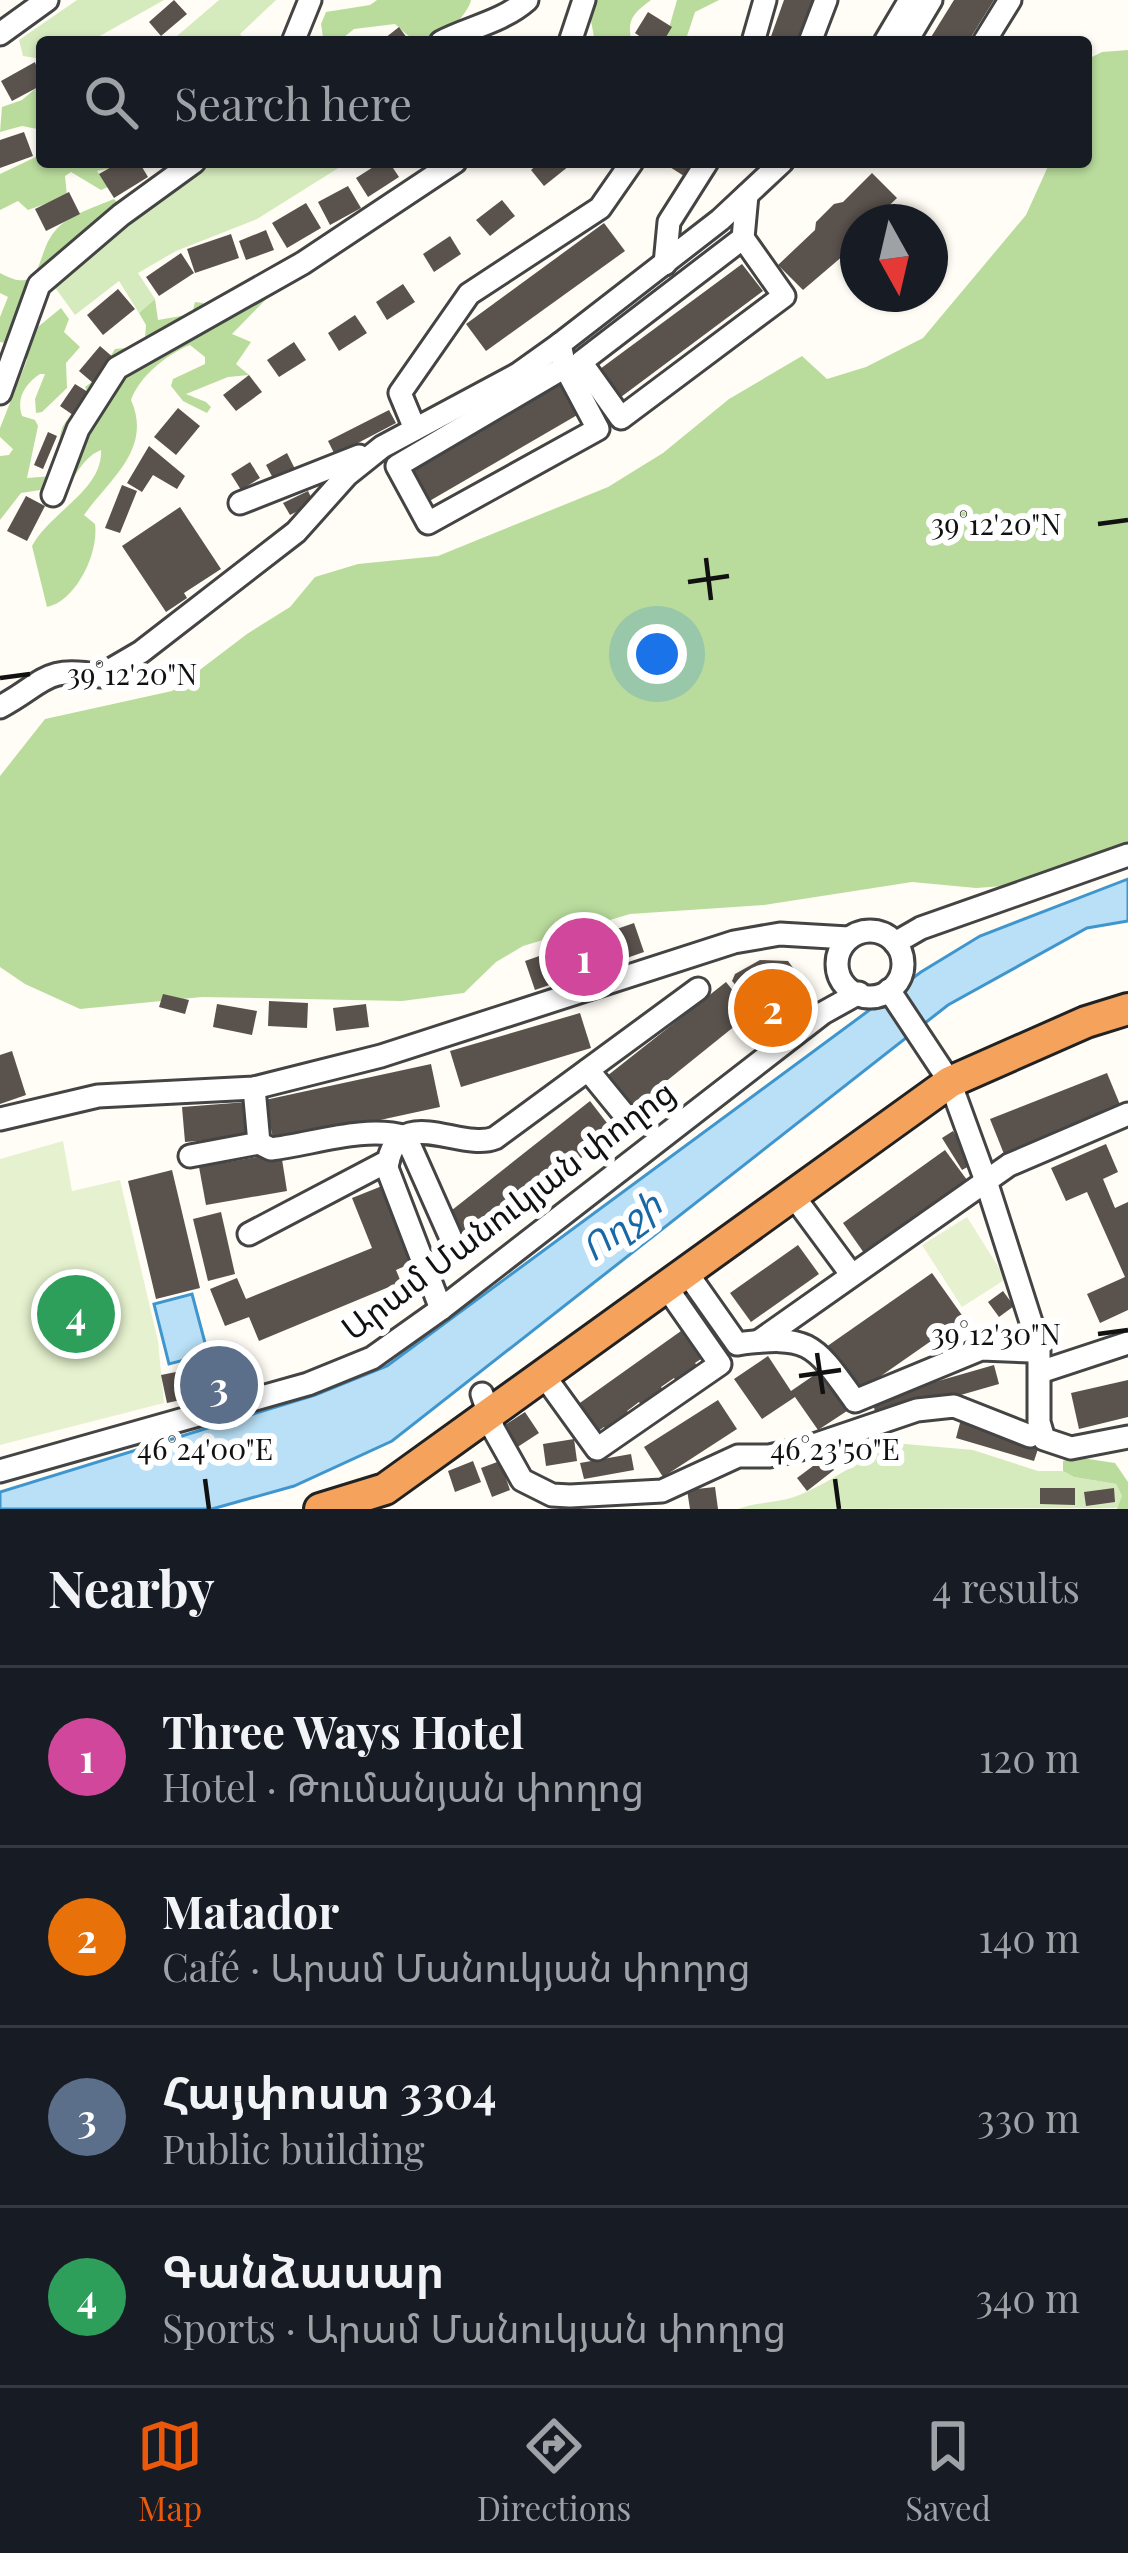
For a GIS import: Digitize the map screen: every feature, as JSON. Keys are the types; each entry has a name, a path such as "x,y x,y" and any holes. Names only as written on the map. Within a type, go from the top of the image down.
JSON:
{"highway":[{"path":"320,1509 385,1489 486,1406 544,1377 677,1281 945,1073 1128,1009"}],"street":[{"path":"0,34 47,0"},
{"path":"295,36 310,0"},
{"path":"453,36 501,19 527,0"},
{"path":"572,36 584,0"},
{"path":"755,36 766,0"},
{"path":"812,36 826,0"},
{"path":"889,36 910,0"},
{"path":"910,36 931,0"},
{"path":"989,36 1010,0"},
{"path":"0,393 39,285 121,215 186,168"},
{"path":"53,495 78,429 118,368 303,263 446,168"},
{"path":"416,429 400,393 469,294 600,208 628,168"},
{"path":"665,264 669,222 703,168"},
{"path":"240,503 382,447 518,374 665,264 776,168"},
{"path":"743,238 581,362 621,418 784,296 743,238 747,195"},
{"path":"560,344 565,367 598,429 428,523 397,466 565,367"},
{"path":"0,707 50,673 100,676 141,652 296,532 346,475 382,447"},
{"path":"843,947 850,987 876,996 890,991 900,977 899,953 921,928 1128,855"},
{"path":"843,947 871,931 899,953"},
{"path":"0,1119 98,1096 254,1088 381,1056 734,942 811,934 843,947"},
{"name":"Արամ Մանուկյան փողոց","path":"0,1471 308,1384 371,1358 441,1309 823,1013 850,987"},
{"path":"249,1234 388,1161 397,1141 415,1132 441,1132 483,1143 502,1133 698,989"},
{"path":"890,991 945,1073 986,1181 1039,1347 1039,1421 1044,1439 1071,1448 1128,1437"},
{"path":"588,1070 628,1118"},
{"path":"254,1088 259,1143"},
{"path":"759,1341 1009,1165 1128,1114"},
{"path":"190,1156 259,1143 271,1148 392,1133 406,1137"},
{"path":"406,1137 450,1236"},
{"path":"388,1161 441,1309"},
{"path":"792,1194 850,1274"},
{"path":"677,1281 736,1344 798,1340 819,1350 855,1401 981,1349 1030,1351 1039,1347"},
{"path":"544,1377 597,1449 720,1364 677,1281"},
{"path":"1040,1372 1128,1342"},
{"path":"486,1406 522,1480 552,1495 570,1496 662,1491 739,1456 770,1456 805,1448 917,1410 954,1406 1030,1436"}],"green space":[{"path":"77,0 164,0 100,36 36,36 36,58 23,56 19,40"},
{"path":"219,0 276,0 242,36 177,36"},
{"path":"377,0 471,0 464,14 438,36 410,36 395,24 354,29 345,36 323,36 326,12"},
{"path":"587,0 651,0 633,17 631,36 594,36"},
{"path":"677,0 719,0 695,12 687,36 667,36"},
{"path":"1128,50 1128,850 1019,885 976,888 912,882 764,905 630,914 523,946 496,962 464,993 402,1001 202,997 80,1009 0,967 0,776 45,719 172,691 290,607 315,577 358,564 438,556 608,487 663,453 729,399 802,356 827,379 866,367 923,338 1026,215 1047,168 1092,168 1092,57"},
{"path":"36,88 36,129 22,126 0,132 2,107"},
{"path":"36,157 36,168 111,168 97,171 108,187 101,190 71,172 65,176 67,196 28,210 18,201 0,210 0,174"},
{"path":"198,168 338,168 257,219 176,251 138,273 155,299 139,313 119,281 75,315 51,282 130,213"},
{"path":"114,199 119,205 46,272 33,331 61,308 69,319 64,332 80,347 66,363 67,388 42,412 36,413 35,399 45,374 23,392 22,416 38,426 27,478 53,476 61,430 88,393 85,387 97,378 115,349 136,347 145,338 146,325 139,313 155,299 158,320 192,314 195,302 203,303 210,315 275,290 232,334 251,342 236,364 249,375 228,377 186,394 206,402 211,407 207,413 183,401 171,386 173,379 205,364 205,357 190,345 163,360 140,383 131,400 136,418 132,449 84,515 95,524 89,561 67,596 47,607 32,546 85,489 101,450 87,459 61,491 21,493 0,520 0,456 13,449 0,437 0,428 27,360 25,347 0,342 0,317 8,297 0,293 0,273 14,279 32,276 60,225"},
{"path":"63,1141 72,1191 120,1180 158,1341 164,1403 0,1445 0,1159"},
{"path":"967,1217 1006,1279 962,1307 922,1245"},
{"path":"894,1443 973,1450 1038,1471 1063,1471 1116,1484 1122,1496 1120,1508 738,1509 807,1492"},
{"path":"1075,1457 1115,1463 1128,1482 1128,1509 1117,1509 1122,1496 1116,1484 1063,1471 1063,1461"}],"water":[{"name":"Ողջի","path":"1128,879 1128,921 1087,928 948,1005 392,1441 294,1486 212,1509 0,1509 0,1492 315,1395 387,1366 921,972 980,936"},
{"path":"192,1294 208,1354 169,1364 154,1304"}],"building":[{"path":"174,0 187,14 161,36 149,22"},
{"path":"784,0 816,0 804,36 771,36"},
{"path":"954,0 994,0 972,36 932,36"},
{"path":"648,12 672,27 667,36 635,33"},
{"path":"35,62 36,88 12,101 1,81"},
{"path":"24,132 33,156 0,168 0,140"},
{"path":"110,168 143,168 148,177 114,198 99,174"},
{"path":"372,168 393,168 399,177 368,197 356,178"},
{"path":"533,168 566,168 544,186"},
{"path":"872,173 897,198 891,204 840,204 840,258 803,290 778,265 834,204 843,202"},
{"path":"348,186 361,208 330,225 318,202"},
{"path":"69,192 80,214 46,231 35,209"},
{"path":"502,200 515,216 490,236 476,220"},
{"path":"306,203 321,228 287,248 272,223"},
{"path":"604,223 625,251 486,351 466,324"},
{"path":"266,230 274,250 246,260 239,241"},
{"path":"231,234 239,258 195,273 187,249"},
{"path":"450,236 461,254 434,272 423,254"},
{"path":"181,253 194,273 159,296 146,277"},
{"path":"742,264 763,291 621,397 600,369"},
{"path":"403,284 415,302 387,320 376,302"},
{"path":"118,289 135,309 103,335 87,315"},
{"path":"355,315 367,333 339,351 328,333"},
{"path":"294,342 306,360 279,377 267,360"},
{"path":"100,346 115,359 93,383 79,371"},
{"path":"249,375 262,392 236,411 223,395"},
{"path":"75,384 88,392 73,415 60,406"},
{"path":"561,384 579,414 426,503 408,473"},
{"path":"178,408 200,426 176,455 154,437"},
{"path":"389,410 396,423 335,455 328,441"},
{"path":"48,432 57,436 43,469 34,465"},
{"path":"149,446 185,476 177,489 153,475 142,492 127,483"},
{"path":"287,453 295,469 274,480 266,465"},
{"path":"250,462 260,478 241,490 231,474"},
{"path":"122,485 137,491 120,533 105,528"},
{"path":"308,491 314,503 290,515 283,503"},
{"path":"26,496 45,506 27,541 7,531"},
{"path":"180,507 221,569 184,593 187,598 166,612 122,546"},
{"path":"634,923 644,952 535,990 525,961"},
{"path":"760,960 788,961 810,991 770,1024 732,981 735,974"},
{"path":"726,982 751,1013 633,1108 607,1076"},
{"path":"163,994 189,1000 185,1014 159,1007"},
{"path":"269,1001 308,1003 307,1028 268,1026"},
{"path":"217,1004 257,1011 252,1035 213,1027"},
{"path":"366,1004 369,1027 336,1031 333,1008"},
{"path":"580,1013 591,1048 461,1087 450,1051"},
{"path":"12,1051 26,1095 0,1104 0,1055"},
{"path":"431,1064 440,1107 274,1143 265,1100"},
{"path":"1107,1073 1121,1107 1004,1154 990,1119"},
{"path":"590,1101 614,1132 471,1246 447,1214"},
{"path":"247,1102 249,1137 185,1142 182,1107"},
{"path":"953,1131 973,1164 962,1170 942,1138"},
{"path":"1106,1144 1118,1172 1103,1179 1115,1208 1128,1202 1128,1310 1100,1323 1087,1294 1125,1277 1087,1192 1066,1201 1051,1168"},
{"path":"945,1150 967,1180 864,1253 843,1223"},
{"path":"281,1153 287,1191 206,1205 199,1167"},
{"path":"172,1170 200,1288 156,1299 128,1181"},
{"path":"387,1184 419,1260 396,1270 401,1282 259,1341 249,1317 225,1326 210,1289 237,1278 246,1299 372,1248 352,1198"},
{"path":"221,1212 235,1274 208,1281 193,1219"},
{"path":"798,1245 819,1274 751,1322 730,1293"},
{"path":"932,1273 964,1318 858,1392 826,1347"},
{"path":"1003,1291 1014,1306 999,1317 988,1302"},
{"path":"681,1331 701,1359 695,1363 698,1367 661,1387 664,1391 642,1406 639,1402 607,1432 604,1427 597,1432 577,1405"},
{"path":"768,1356 791,1391 823,1369 850,1409 818,1430 795,1397 762,1419 734,1379"},
{"path":"994,1365 999,1384 877,1419 872,1400"},
{"path":"236,1367 240,1387 167,1403 161,1375 181,1371 183,1378"},
{"path":"1128,1380 1128,1417 1079,1429 1071,1393"},
{"path":"718,1400 737,1429 663,1477 644,1447"},
{"path":"525,1412 539,1433 516,1448 502,1427"},
{"path":"961,1419 1040,1443 1034,1461 956,1438"},
{"path":"574,1439 577,1461 546,1466 543,1444"},
{"path":"631,1454 634,1470 584,1479 580,1463"},
{"path":"825,1457 834,1470 807,1491 797,1478"},
{"path":"473,1461 481,1482 455,1492 448,1471"},
{"path":"500,1461 510,1490 492,1497 481,1468"},
{"path":"715,1487 718,1509 690,1509 687,1490"},
{"path":"1040,1488 1075,1488 1075,1505 1040,1504"},
{"path":"1114,1488 1115,1502 1086,1506 1084,1492"}],"place":[{"name":"Three Ways Hotel","path":"584,957"},
{"name":"Matador","path":"773,1008"},
{"name":"Գանձասար","path":"76,1314"},
{"name":"Հայփոստ 3304","path":"219,1385"}]}
